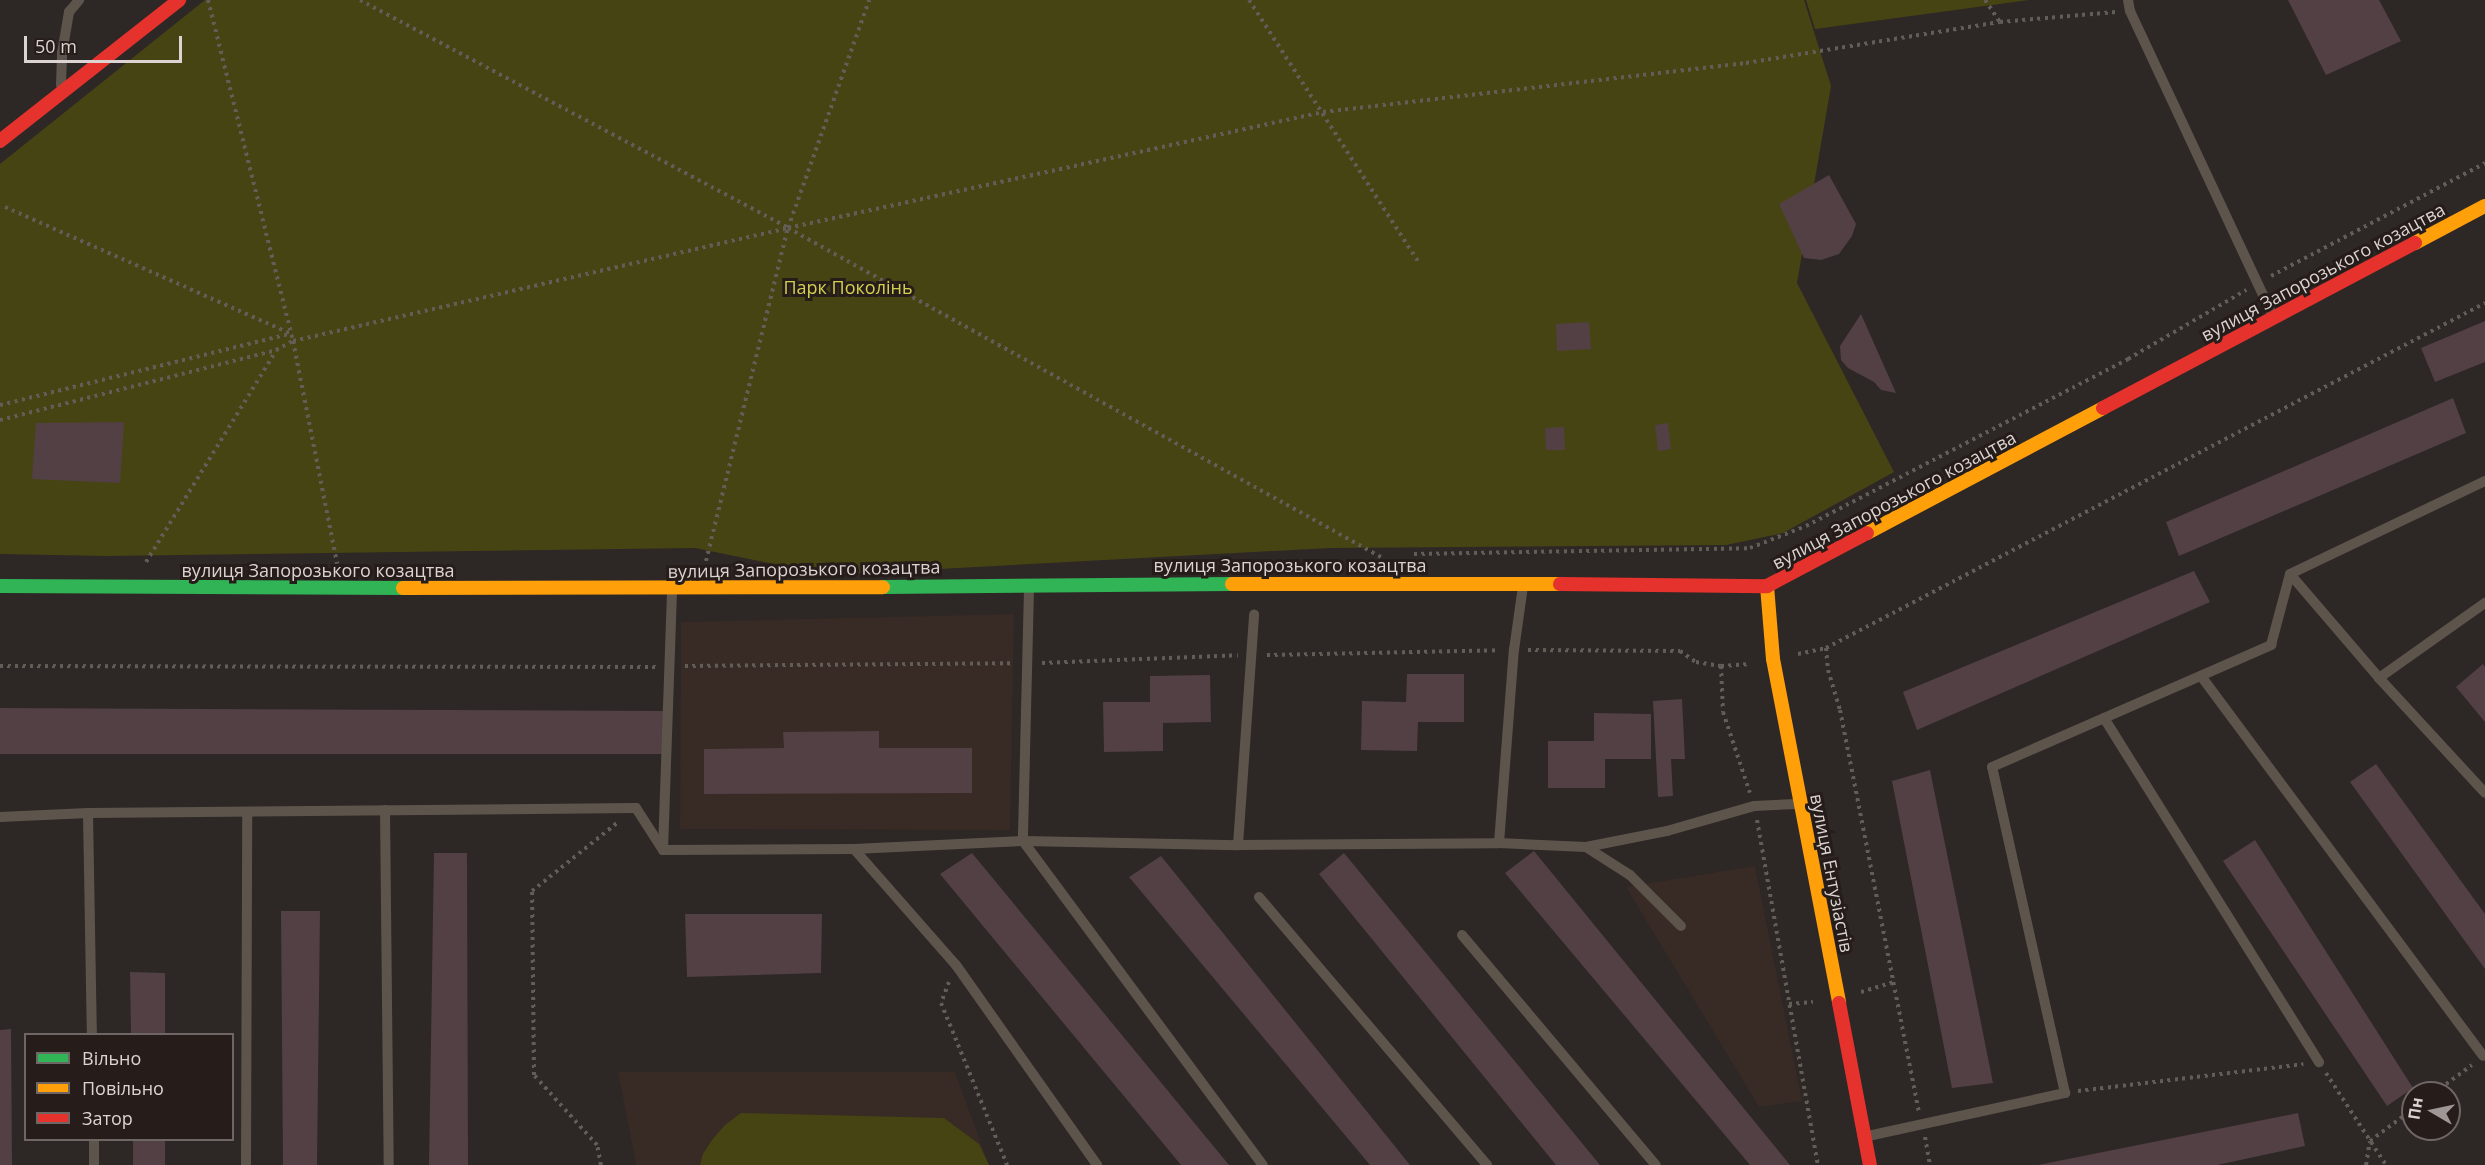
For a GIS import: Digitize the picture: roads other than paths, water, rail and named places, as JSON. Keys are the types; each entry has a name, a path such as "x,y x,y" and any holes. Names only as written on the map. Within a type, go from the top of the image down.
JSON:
{"street":[{"path":"0,141 179,0"},
{"name":"вулиця Запорозького козацтва","path":"0,586 672,589 1029,584 1523,583 1767,586 2485,206"},
{"name":"вулиця Ентузіастів","path":"1767,586 1773,659 1870,1165"}],"lane":[{"path":"61,91 62,53 69,12 79,0"},
{"path":"2129,6 2260,282 2275,319"},
{"path":"1865,1137 2065,1093 1992,767 2271,645 2290,574 2485,481"},
{"path":"2290,574 2379,678 2485,793"},
{"path":"1499,843 1514,650 1523,583"},
{"path":"1029,584 1023,841 1263,1165"},
{"path":"663,850 672,589"},
{"path":"2379,678 2485,603"},
{"path":"1238,845 1254,615"},
{"path":"2201,676 2483,1056"},
{"path":"2104,718 2319,1062"},
{"path":"663,850 854,849 1023,841 1238,845 1499,843 1586,847 1667,831 1754,806 1801,804"},
{"path":"0,817 87,813 247,814 385,810 636,808 663,850"},
{"path":"385,810 389,1165"},
{"path":"87,813 92,1033"},
{"path":"246,1165 247,814"},
{"path":"1586,847 1630,875 1681,926"},
{"path":"854,849 956,966 1097,1165"},
{"path":"1259,897 1487,1165"},
{"path":"1462,935 1656,1165"},
{"path":"94,1141 94,1165"}],"park label":[{"name":"Парк Поколінь","path":"848,287"}]}
